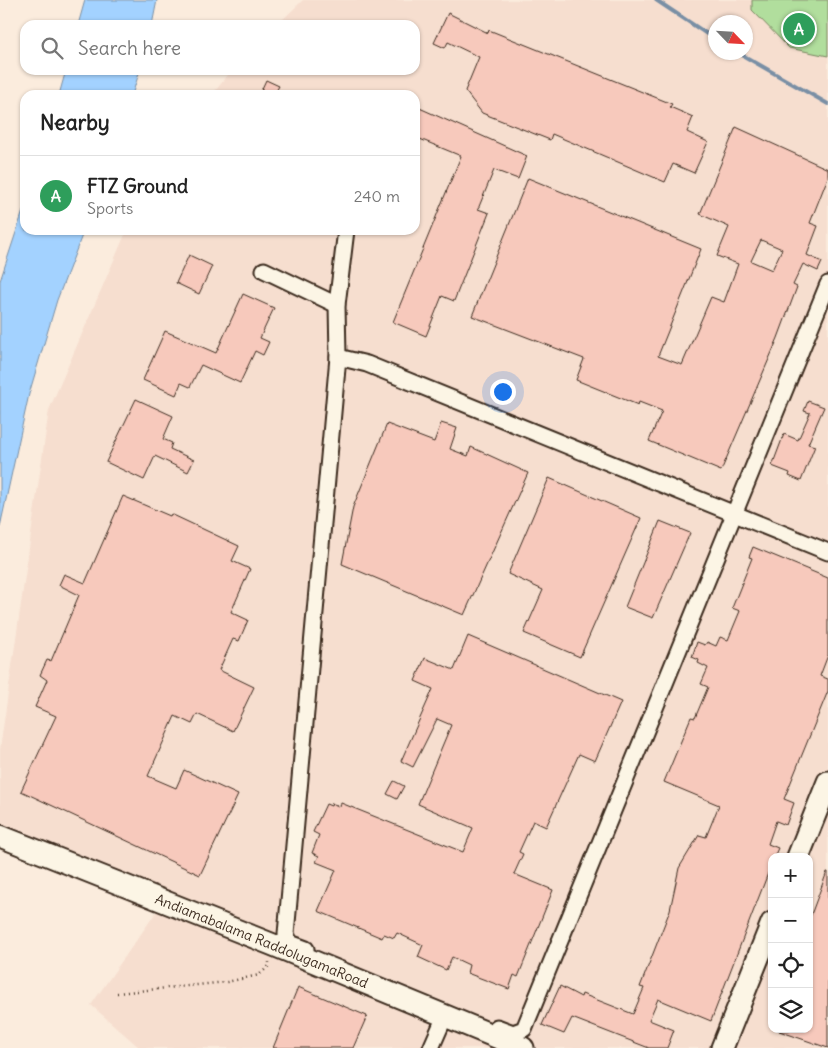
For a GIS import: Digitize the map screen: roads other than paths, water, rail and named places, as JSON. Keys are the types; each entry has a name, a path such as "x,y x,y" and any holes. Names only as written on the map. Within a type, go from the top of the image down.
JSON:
{"street":[{"path":"345,235 337,305 338,358 286,934 290,943 513,1033 524,1029 828,284"},
{"path":"264,270 337,305"},
{"path":"338,358 367,364 828,552"},
{"path":"800,853 828,782"},
{"name":"Andiamabalama RaddolugamaRoad","path":"0,836 272,944 523,1048"},
{"path":"722,1048 768,933"},
{"path":"431,1048 445,1016"}],"water":[{"path":"85,0 157,0 153,20 79,20"},
{"path":"65,75 138,75 134,90 60,90"},
{"path":"20,220 20,235 82,235 57,300 29,394 0,527 0,281"}],"waterway":[{"path":"656,0 708,35"},
{"path":"751,60 828,104"}],"place":[{"name":"FTZ Ground","path":"799,29"}]}
